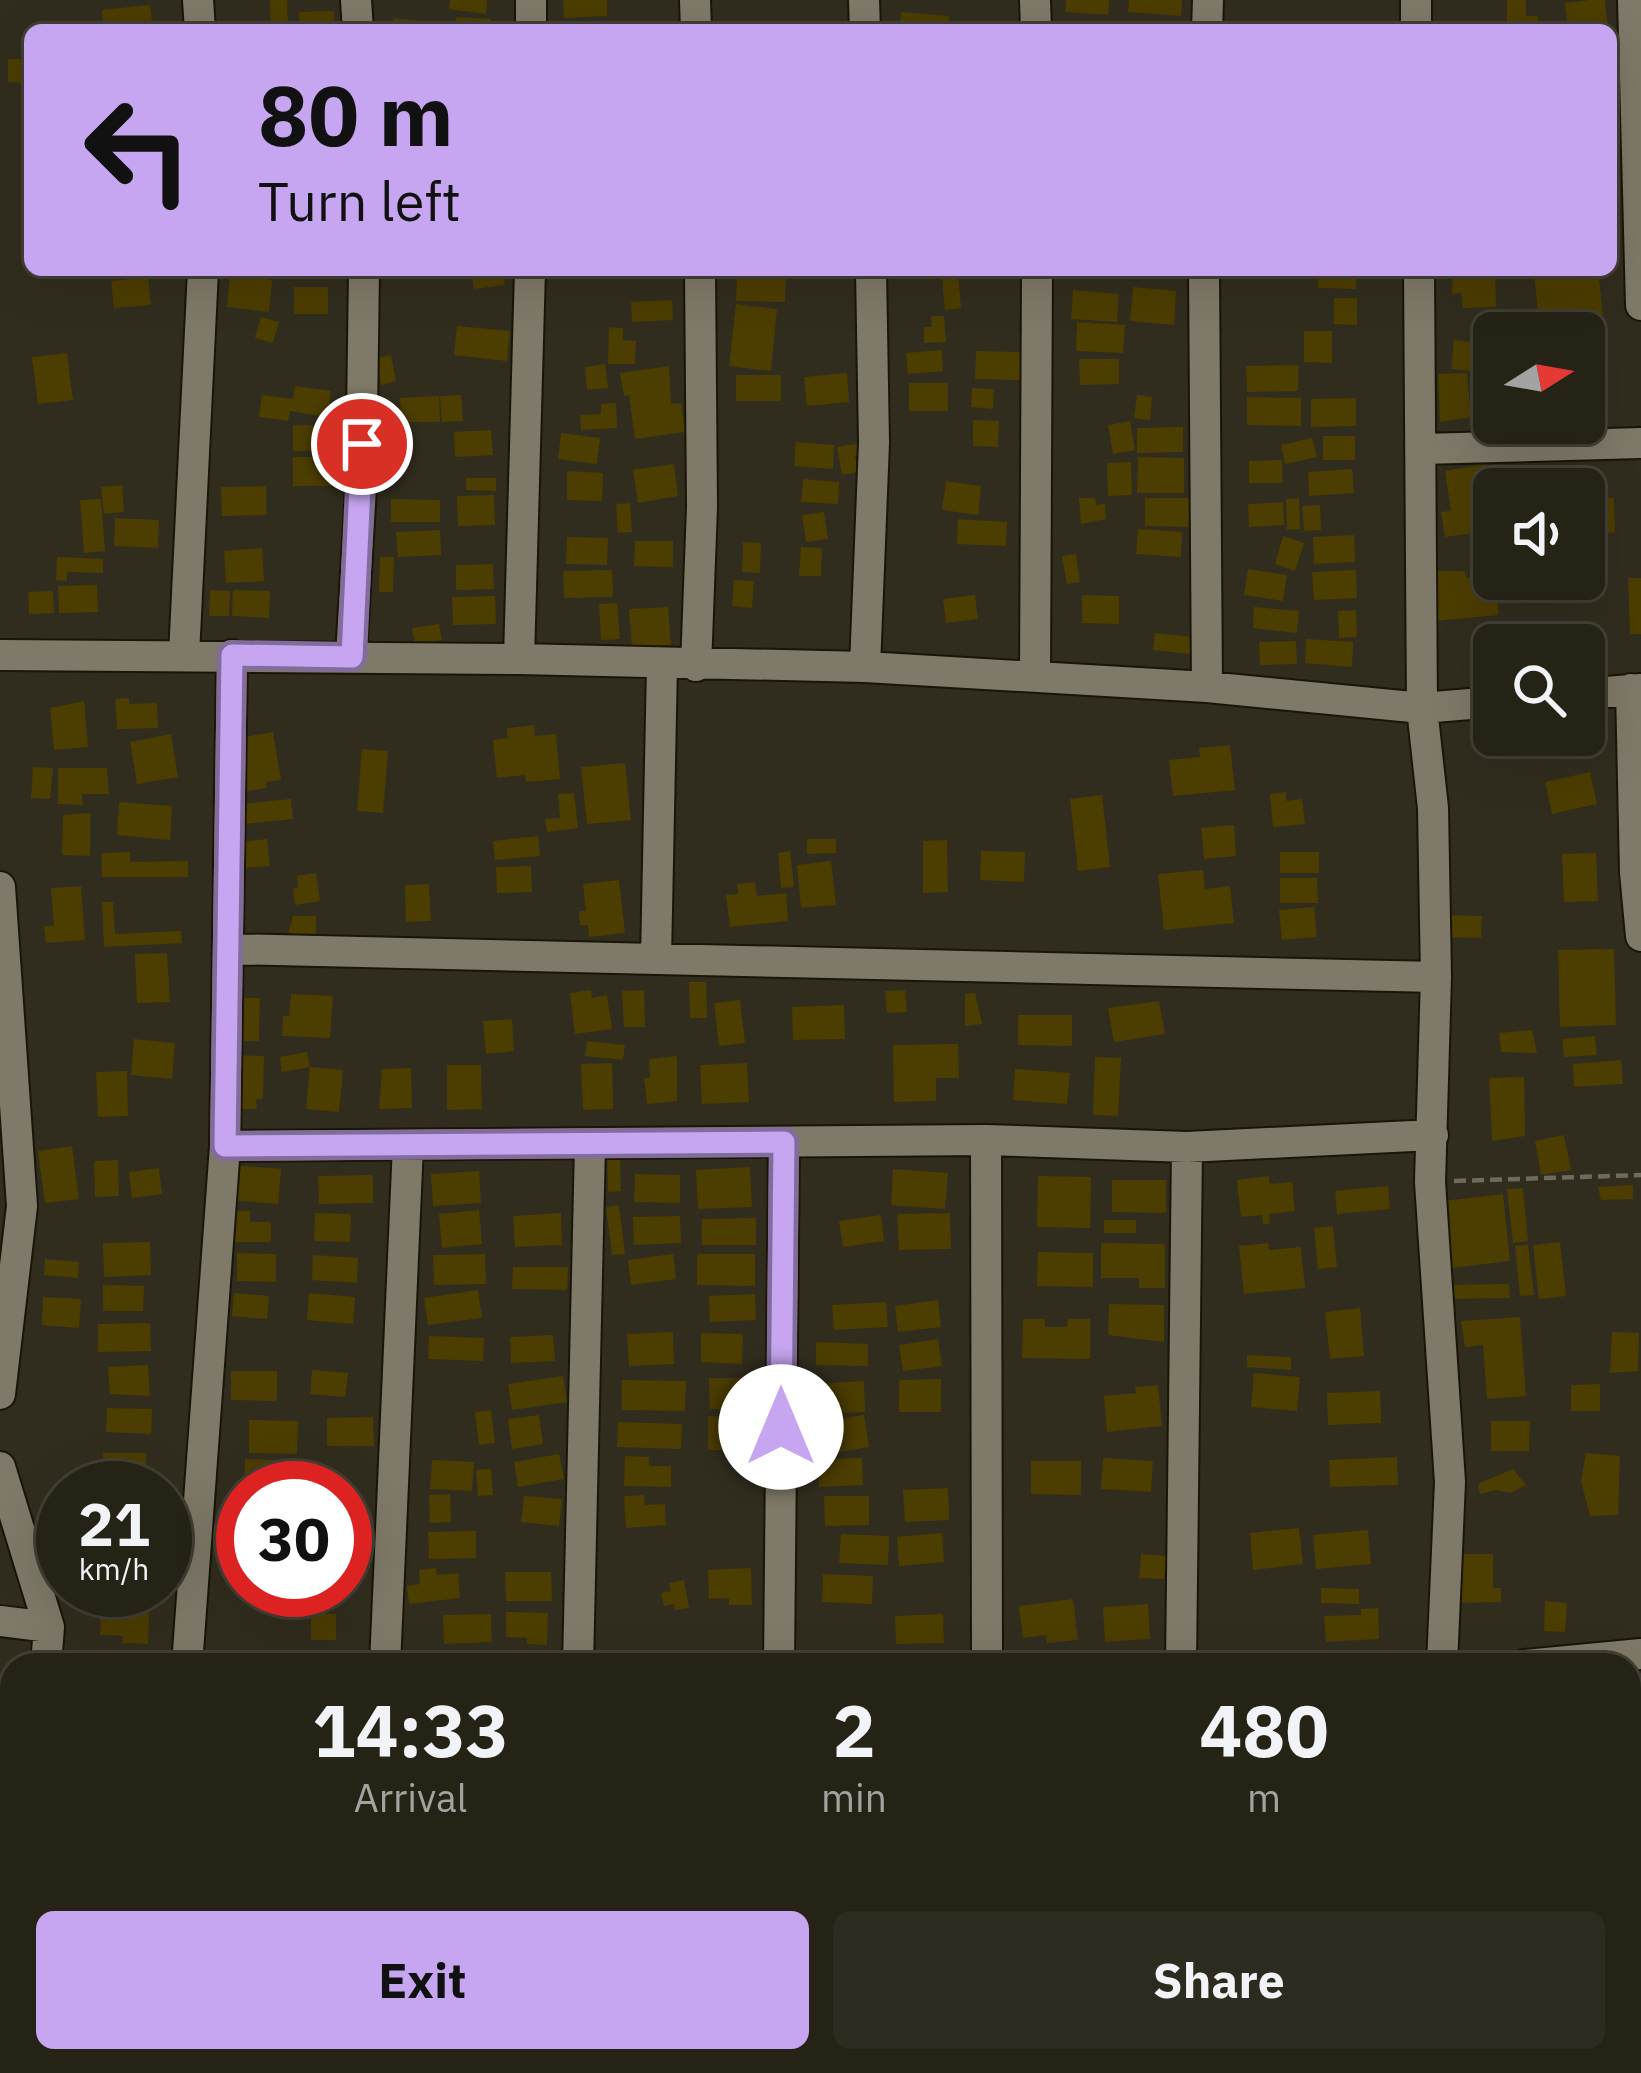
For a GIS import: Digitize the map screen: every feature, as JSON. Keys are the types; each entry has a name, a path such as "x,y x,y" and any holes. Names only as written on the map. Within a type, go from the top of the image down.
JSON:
{"street":[{"path":"1634,0 1641,305"},
{"path":"184,656 203,276"},
{"path":"352,657 361,487 364,276"},
{"path":"519,659 530,276"},
{"path":"696,666 702,507 700,276"},
{"path":"866,667 874,442 872,276"},
{"path":"1035,675 1037,276"},
{"path":"1204,276 1207,687"},
{"path":"1419,276 1423,708 1433,808 1436,977 1430,1182 1450,1482 1443,1653"},
{"path":"1421,449 1641,443"},
{"path":"0,655 866,667 1207,687 1423,708 1473,703"},
{"path":"188,1653 225,1146 232,655"},
{"path":"656,959 662,665"},
{"path":"1605,692 1636,689 1635,872 1641,936"},
{"path":"0,887 22,1206 0,1394"},
{"path":"228,949 1436,977"},
{"path":"225,1146 986,1140 1186,1147 1433,1135"},
{"path":"986,1140 987,1653"},
{"path":"779,1653 784,1142"},
{"path":"386,1653 407,1144"},
{"path":"578,1653 590,1145"},
{"path":"1180,1653 1186,1147"},
{"path":"0,1467 49,1627 47,1653"},
{"path":"0,1621 49,1627"}],"path":[{"path":"1430,1182 1641,1174"}],"building":[{"path":"270,0 287,0 288,24 271,24"},
{"path":"450,0 487,0 486,14 449,9"},
{"path":"563,0 607,0 607,16 564,18"},
{"path":"1066,0 1109,0 1108,15 1065,12"},
{"path":"1129,0 1182,0 1181,16 1128,12"},
{"path":"1507,0 1526,0 1526,16 1538,16 1538,24 1507,24"},
{"path":"1605,0 1607,24 1567,24 1565,3"},
{"path":"150,5 152,24 103,24 102,10"},
{"path":"334,11 334,24 300,24 299,12"},
{"path":"901,12 949,16 948,24 900,24"},
{"path":"456,17 491,19 491,24 456,24"},
{"path":"393,18 431,22 431,24 392,24"},
{"path":"8,59 24,59 24,83 8,82"},
{"path":"230,276 272,280 269,312 227,307"},
{"path":"472,276 504,276 505,285 474,289"},
{"path":"737,276 786,276 785,302 736,301"},
{"path":"958,276 961,308 945,310 942,278"},
{"path":"1319,276 1357,276 1356,289 1318,288"},
{"path":"1453,276 1495,276 1496,307 1463,308 1461,293 1452,294"},
{"path":"1534,276 1599,276 1603,312 1538,312"},
{"path":"148,277 151,305 114,308 111,281"},
{"path":"294,287 328,287 328,314 294,314"},
{"path":"1133,287 1176,291 1174,325 1130,321"},
{"path":"1073,290 1119,294 1117,322 1071,319"},
{"path":"1334,298 1357,298 1357,325 1334,324"},
{"path":"672,300 673,320 632,322 631,302"},
{"path":"736,304 777,309 771,371 729,366"},
{"path":"931,316 944,316 946,342 924,343 924,327 932,327"},
{"path":"261,317 279,322 273,343 255,338"},
{"path":"1077,322 1125,325 1123,353 1076,351"},
{"path":"457,326 510,331 507,361 454,355"},
{"path":"609,327 623,328 623,340 636,341 635,364 608,364"},
{"path":"1304,331 1332,331 1332,363 1304,362"},
{"path":"1454,340 1473,342 1473,372 1451,369"},
{"path":"942,350 943,371 908,374 906,353"},
{"path":"976,351 1023,352 1022,380 975,379"},
{"path":"67,353 73,400 38,404 32,357"},
{"path":"391,355 396,381 381,385 376,358"},
{"path":"1079,359 1119,359 1119,384 1080,385"},
{"path":"605,364 608,388 587,390 585,367"},
{"path":"1298,365 1298,391 1247,392 1246,366"},
{"path":"669,366 671,404 681,403 685,432 635,439 629,395 624,396 620,373"},
{"path":"847,373 849,402 807,406 804,377"},
{"path":"1467,373 1471,417 1440,422 1438,374"},
{"path":"736,375 781,375 781,401 736,401"},
{"path":"909,383 948,383 948,411 909,411"},
{"path":"295,386 331,391 327,417 290,411 288,421 259,417 262,395 293,399"},
{"path":"972,388 994,389 993,409 971,407"},
{"path":"461,395 463,421 442,422 440,396"},
{"path":"1137,395 1152,397 1150,420 1134,418"},
{"path":"439,396 440,422 401,422 400,398"},
{"path":"1247,397 1301,398 1301,426 1247,425"},
{"path":"1356,398 1356,426 1311,427 1311,399"},
{"path":"616,403 617,428 581,430 580,415 601,414 601,404"},
{"path":"973,420 999,421 998,447 973,446"},
{"path":"1130,421 1135,450 1113,454 1108,425"},
{"path":"293,425 333,426 333,451 293,451"},
{"path":"1183,427 1183,452 1137,453 1137,428"},
{"path":"491,430 493,455 455,457 454,432"},
{"path":"561,433 600,438 597,464 558,459"},
{"path":"1323,436 1355,436 1355,460 1323,460"},
{"path":"1312,438 1317,457 1285,464 1281,445"},
{"path":"796,442 834,445 833,469 794,466"},
{"path":"867,442 868,453 855,455 858,472 842,475 837,447"},
{"path":"293,457 335,457 335,486 293,486"},
{"path":"1138,457 1184,458 1184,493 1137,493"},
{"path":"1282,460 1282,483 1249,483 1249,461"},
{"path":"1131,462 1132,495 1108,496 1107,463"},
{"path":"674,464 678,496 638,503 633,470"},
{"path":"1486,464 1486,468 1473,468 1473,533 1445,537 1441,512 1451,511 1445,471"},
{"path":"1352,469 1354,493 1309,496 1308,472"},
{"path":"567,471 603,473 602,501 567,500"},
{"path":"466,478 496,478 496,491 466,490"},
{"path":"803,479 839,482 838,504 801,502"},
{"path":"946,481 981,486 978,515 942,510"},
{"path":"122,485 124,512 104,514 101,487"},
{"path":"266,486 266,515 222,516 221,487"},
{"path":"494,495 495,525 458,526 457,496"},
{"path":"1079,498 1105,504 1106,519 1081,524"},
{"path":"1145,498 1194,498 1194,527 1145,526"},
{"path":"1299,498 1300,529 1287,530 1286,499"},
{"path":"1605,498 1614,498 1615,532 1605,533"},
{"path":"101,499 105,551 84,553 80,500"},
{"path":"391,499 440,500 440,522 391,522"},
{"path":"1283,502 1284,525 1249,527 1248,504"},
{"path":"630,503 632,532 618,533 616,504"},
{"path":"1320,505 1321,530 1304,531 1302,506"},
{"path":"824,512 828,539 806,542 802,515"},
{"path":"115,518 159,520 158,548 114,546"},
{"path":"958,519 1007,522 1006,546 957,544"},
{"path":"1138,529 1182,532 1181,557 1136,554"},
{"path":"440,530 441,555 398,557 396,532"},
{"path":"1354,535 1355,562 1314,564 1313,537"},
{"path":"1283,536 1304,543 1295,571 1275,564"},
{"path":"567,537 608,538 607,565 566,564"},
{"path":"635,541 673,541 673,567 634,566"},
{"path":"743,542 761,543 760,573 742,572"},
{"path":"801,547 822,548 821,576 799,576"},
{"path":"262,548 264,581 226,583 224,551"},
{"path":"1076,554 1080,582 1067,584 1062,556"},
{"path":"57,557 103,559 103,573 67,572 67,581 56,580"},
{"path":"380,557 394,557 393,592 379,592"},
{"path":"493,564 494,589 456,590 456,565"},
{"path":"1248,569 1287,575 1283,601 1244,595"},
{"path":"612,570 613,597 564,598 563,571"},
{"path":"1356,570 1357,598 1314,600 1312,572"},
{"path":"1435,571 1465,571 1466,578 1473,578 1473,600 1498,600 1498,615 1435,621"},
{"path":"1628,578 1641,578 1641,634 1630,634"},
{"path":"734,580 754,581 752,608 732,606"},
{"path":"97,585 98,612 59,613 58,586"},
{"path":"210,590 230,591 229,616 209,616"},
{"path":"233,590 270,591 269,618 232,616"},
{"path":"53,591 54,613 29,614 28,592"},
{"path":"975,595 978,619 946,623 943,599"},
{"path":"1082,595 1119,596 1119,624 1082,623"},
{"path":"495,596 496,624 453,625 452,597"},
{"path":"617,603 620,639 601,640 599,604"},
{"path":"668,607 671,645 632,648 629,609"},
{"path":"1254,607 1299,611 1297,633 1253,628"},
{"path":"1356,610 1357,637 1339,638 1338,611"},
{"path":"439,624 442,640 415,644 412,628"},
{"path":"1155,633 1192,637 1190,654 1153,650"},
{"path":"1306,639 1353,642 1352,667 1305,663"},
{"path":"1296,641 1297,664 1260,665 1259,642"},
{"path":"129,698 129,704 157,703 158,728 117,729 115,699"},
{"path":"84,701 88,747 54,750 50,708"},
{"path":"534,725 535,736 556,734 560,779 497,778 493,740 508,738 507,728"},
{"path":"273,732 281,780 242,792 239,738"},
{"path":"171,734 178,777 137,784 130,742"},
{"path":"1230,745 1235,790 1173,796 1169,760 1200,757 1199,748"},
{"path":"362,749 388,751 383,813 357,811"},
{"path":"625,763 631,820 587,824 581,767"},
{"path":"33,767 53,768 50,799 31,798"},
{"path":"58,768 107,768 109,794 82,794 83,805 58,804"},
{"path":"1590,772 1597,804 1552,814 1545,782"},
{"path":"1286,792 1286,801 1302,799 1305,824 1273,827 1270,794"},
{"path":"574,793 578,828 547,832 545,819 560,818 558,794"},
{"path":"1102,795 1110,867 1078,871 1070,799"},
{"path":"291,799 293,819 243,824 241,804"},
{"path":"119,802 172,806 170,840 117,835"},
{"path":"90,813 90,856 62,855 63,815"},
{"path":"1234,825 1236,856 1204,859 1201,828"},
{"path":"538,836 540,856 495,860 493,841"},
{"path":"267,839 270,866 232,869 230,843"},
{"path":"807,839 836,839 836,853 807,854"},
{"path":"947,840 948,892 923,893 923,841"},
{"path":"790,851 794,887 781,888 778,853"},
{"path":"981,851 1025,852 1024,882 980,880"},
{"path":"130,852 130,862 188,861 188,877 102,877 102,853"},
{"path":"1280,852 1319,852 1319,873 1280,873"},
{"path":"1596,853 1598,901 1564,902 1562,854"},
{"path":"831,861 836,905 801,908 797,865"},
{"path":"531,866 532,892 497,893 496,867"},
{"path":"1203,870 1205,889 1230,886 1234,923 1164,930 1158,874"},
{"path":"316,873 320,901 295,905 297,876"},
{"path":"1280,878 1317,878 1318,903 1280,903"},
{"path":"619,880 625,933 589,937 588,925 580,925 579,911 586,911 583,884"},
{"path":"755,882 757,896 786,893 788,921 730,927 726,895 738,894 737,884"},
{"path":"429,884 431,921 406,922 405,885"},
{"path":"81,886 85,940 46,943 44,926 54,926 51,888"},
{"path":"102,902 113,902 115,934 181,931 182,943 104,947"},
{"path":"1314,907 1317,937 1282,940 1279,910"},
{"path":"1443,915 1482,916 1481,938 1442,937"},
{"path":"293,916 316,916 316,946 294,946 294,935 288,935"},
{"path":"1614,949 1616,1025 1560,1027 1558,950"},
{"path":"167,953 170,1002 137,1003 135,954"},
{"path":"689,982 706,982 707,1018 690,1018"},
{"path":"591,990 592,998 607,995 612,1029 575,1034 570,993"},
{"path":"644,990 645,1027 624,1027 622,991"},
{"path":"905,990 907,1012 887,1013 885,991"},
{"path":"975,993 982,1024 965,1026 965,994"},
{"path":"291,994 333,996 330,1038 282,1036"},
{"path":"236,998 260,998 259,1041 235,1041"},
{"path":"740,1000 745,1043 719,1046 714,1003"},
{"path":"1159,1001 1165,1034 1114,1042 1108,1008"},
{"path":"844,1005 845,1039 793,1040 792,1007"},
{"path":"1018,1015 1072,1015 1072,1046 1018,1045"},
{"path":"512,1019 514,1051 486,1054 483,1021"},
{"path":"1532,1030 1537,1053 1501,1052 1499,1033"},
{"path":"1595,1036 1597,1055 1564,1057 1562,1039"},
{"path":"134,1039 175,1043 172,1079 131,1075"},
{"path":"587,1041 625,1045 623,1060 585,1056"},
{"path":"958,1044 959,1078 936,1078 936,1101 894,1102 893,1045"},
{"path":"307,1052 310,1067 282,1072 280,1057"},
{"path":"231,1055 264,1056 263,1099 256,1099 257,1109 230,1109"},
{"path":"677,1056 677,1101 647,1104 644,1078 650,1078 649,1059"},
{"path":"1095,1057 1121,1058 1118,1116 1093,1115"},
{"path":"1621,1060 1623,1084 1574,1087 1573,1064"},
{"path":"612,1063 613,1109 583,1110 581,1064"},
{"path":"747,1063 749,1102 702,1104 700,1065"},
{"path":"447,1065 481,1065 482,1109 447,1110"},
{"path":"310,1067 343,1070 339,1112 306,1109"},
{"path":"411,1068 412,1108 379,1109 382,1069"},
{"path":"1015,1069 1070,1073 1067,1104 1013,1100"},
{"path":"127,1071 128,1116 98,1117 96,1072"},
{"path":"1524,1077 1525,1136 1492,1141 1489,1078"},
{"path":"1564,1135 1571,1170 1541,1175 1535,1141"},
{"path":"72,1146 79,1199 45,1203 38,1151"},
{"path":"607,1155 620,1155 621,1191 608,1192"},
{"path":"118,1160 119,1196 95,1197 94,1161"},
{"path":"232,1165 281,1169 278,1204 229,1200"},
{"path":"750,1167 752,1207 698,1209 696,1170"},
{"path":"159,1168 162,1194 132,1198 129,1172"},
{"path":"893,1169 948,1173 945,1209 891,1205"},
{"path":"479,1171 481,1203 433,1206 431,1174"},
{"path":"635,1174 680,1175 680,1203 634,1202"},
{"path":"373,1175 373,1203 319,1204 318,1176"},
{"path":"1038,1176 1091,1177 1090,1228 1037,1227"},
{"path":"1269,1176 1270,1184 1292,1182 1295,1211 1269,1214 1270,1224 1263,1224 1262,1215 1241,1217 1237,1180"},
{"path":"1112,1180 1166,1180 1166,1213 1112,1212"},
{"path":"1633,1185 1633,1199 1601,1200 1598,1187"},
{"path":"1388,1186 1390,1209 1337,1214 1335,1191"},
{"path":"1523,1188 1528,1241 1513,1243 1507,1189"},
{"path":"1503,1194 1510,1261 1451,1268 1444,1201"},
{"path":"619,1205 625,1254 612,1255 606,1207"},
{"path":"479,1210 482,1244 442,1248 439,1214"},
{"path":"233,1211 250,1211 250,1222 271,1222 271,1242 233,1242"},
{"path":"315,1213 351,1214 350,1242 314,1241"},
{"path":"561,1213 562,1245 515,1247 513,1216"},
{"path":"950,1213 951,1249 899,1250 897,1214"},
{"path":"881,1215 884,1241 843,1247 839,1221"},
{"path":"680,1216 681,1243 634,1245 633,1217"},
{"path":"756,1218 756,1245 702,1245 702,1219"},
{"path":"1104,1220 1136,1220 1136,1233 1104,1233"},
{"path":"1333,1226 1337,1267 1318,1269 1314,1228"},
{"path":"150,1242 151,1275 104,1277 103,1243"},
{"path":"1560,1242 1566,1296 1539,1299 1533,1245"},
{"path":"1101,1243 1165,1244 1165,1288 1139,1288 1139,1278 1101,1278"},
{"path":"1268,1243 1269,1250 1301,1247 1305,1288 1244,1294 1239,1246"},
{"path":"1528,1245 1534,1295 1520,1296 1515,1246"},
{"path":"1038,1252 1093,1253 1093,1287 1037,1286"},
{"path":"237,1253 276,1254 276,1282 237,1281"},
{"path":"485,1254 486,1284 434,1285 433,1255"},
{"path":"673,1254 676,1279 631,1285 628,1260"},
{"path":"697,1254 755,1254 755,1286 697,1285"},
{"path":"313,1255 358,1258 357,1283 312,1280"},
{"path":"45,1259 79,1262 78,1278 44,1275"},
{"path":"513,1267 568,1267 567,1290 512,1289"},
{"path":"1509,1284 1510,1298 1438,1299 1438,1285"},
{"path":"103,1285 144,1286 143,1311 103,1311"},
{"path":"478,1290 482,1318 428,1325 424,1298"},
{"path":"234,1293 269,1296 267,1319 232,1316"},
{"path":"309,1293 355,1297 353,1324 307,1320"},
{"path":"755,1294 756,1320 710,1322 709,1296"},
{"path":"43,1297 81,1299 79,1328 42,1325"},
{"path":"938,1300 941,1327 898,1332 895,1306"},
{"path":"886,1302 888,1327 834,1330 832,1305"},
{"path":"1109,1304 1164,1305 1164,1342 1108,1335"},
{"path":"1360,1308 1364,1356 1330,1359 1325,1312"},
{"path":"1520,1317 1526,1396 1487,1399 1483,1345 1465,1347 1461,1321"},
{"path":"1023,1319 1045,1319 1045,1327 1067,1327 1068,1319 1090,1319 1090,1359 1022,1358"},
{"path":"150,1323 151,1351 98,1352 98,1324"},
{"path":"673,1332 674,1364 629,1366 627,1334"},
{"path":"1612,1332 1639,1333 1638,1371 1610,1373"},
{"path":"701,1333 743,1334 742,1364 701,1362"},
{"path":"553,1335 555,1361 511,1363 510,1337"},
{"path":"429,1336 484,1338 483,1361 428,1359"},
{"path":"938,1339 942,1366 903,1371 899,1345"},
{"path":"816,1342 868,1344 868,1366 816,1365"},
{"path":"1247,1355 1291,1357 1291,1370 1247,1367"},
{"path":"148,1365 150,1396 110,1394 108,1367"},
{"path":"312,1370 348,1373 345,1397 310,1394"},
{"path":"231,1371 277,1371 277,1401 231,1400"},
{"path":"1254,1373 1300,1377 1297,1411 1251,1407"},
{"path":"563,1376 567,1402 512,1410 508,1384"},
{"path":"709,1378 755,1378 756,1409 710,1409"},
{"path":"941,1379 941,1412 899,1412 899,1380"},
{"path":"622,1380 686,1381 685,1411 622,1410"},
{"path":"864,1381 865,1412 814,1414 813,1384"},
{"path":"1600,1384 1600,1411 1571,1411 1571,1385"},
{"path":"1158,1385 1162,1426 1107,1432 1104,1396"},
{"path":"1380,1391 1381,1423 1328,1425 1327,1393"},
{"path":"107,1408 152,1409 151,1434 106,1432"},
{"path":"491,1410 495,1443 479,1445 475,1412"},
{"path":"539,1415 543,1444 512,1449 508,1419"},
{"path":"864,1415 869,1447 821,1455 816,1422"},
{"path":"708,1416 758,1417 758,1450 708,1450"},
{"path":"373,1417 374,1446 327,1446 327,1418"},
{"path":"249,1420 298,1421 297,1454 249,1453"},
{"path":"1491,1421 1530,1421 1529,1451 1491,1451"},
{"path":"618,1422 682,1424 681,1449 617,1447"},
{"path":"103,1453 146,1453 146,1461 103,1461"},
{"path":"1586,1453 1620,1456 1618,1515 1590,1516 1581,1481"},
{"path":"559,1454 564,1479 518,1487 514,1462"},
{"path":"625,1456 649,1457 649,1466 671,1466 671,1487 624,1486"},
{"path":"1397,1457 1398,1485 1330,1487 1329,1460"},
{"path":"862,1458 863,1485 819,1487 818,1459"},
{"path":"1103,1458 1153,1461 1151,1492 1101,1489"},
{"path":"432,1460 474,1462 472,1491 430,1489"},
{"path":"1031,1461 1081,1461 1081,1495 1031,1494"},
{"path":"491,1469 493,1495 478,1496 476,1470"},
{"path":"1513,1469 1526,1485 1510,1493 1480,1494 1478,1484"},
{"path":"948,1488 949,1520 905,1522 903,1490"},
{"path":"450,1494 451,1522 430,1523 429,1495"},
{"path":"644,1495 645,1505 665,1504 666,1525 626,1528 624,1496"},
{"path":"524,1496 562,1499 559,1526 521,1522"},
{"path":"824,1496 869,1496 869,1525 825,1526"},
{"path":"1299,1528 1303,1564 1253,1570 1250,1533"},
{"path":"1368,1530 1371,1564 1316,1569 1313,1535"},
{"path":"476,1531 476,1558 429,1559 428,1532"},
{"path":"942,1533 944,1562 899,1566 897,1537"},
{"path":"841,1534 889,1536 888,1565 839,1563"},
{"path":"1141,1554 1166,1556 1164,1579 1139,1578"},
{"path":"1459,1554 1493,1554 1493,1588 1501,1588 1501,1602 1455,1603"},
{"path":"436,1568 437,1575 458,1573 460,1598 409,1604 407,1586 420,1584 419,1570"},
{"path":"751,1568 752,1605 729,1605 729,1598 709,1599 708,1570"},
{"path":"505,1572 551,1572 552,1601 506,1601"},
{"path":"823,1574 873,1576 872,1604 822,1602"},
{"path":"684,1580 689,1608 664,1606 661,1593 671,1591 669,1583"},
{"path":"1321,1588 1359,1589 1359,1604 1321,1603"},
{"path":"1073,1599 1078,1640 1047,1643 1046,1635 1023,1638 1019,1606"},
{"path":"1545,1601 1567,1603 1565,1632 1544,1631"},
{"path":"1148,1604 1150,1639 1105,1642 1103,1607"},
{"path":"1378,1608 1379,1639 1326,1642 1324,1616 1361,1615 1361,1609"},
{"path":"506,1612 548,1613 547,1645 506,1637"},
{"path":"491,1614 492,1642 444,1644 443,1615"},
{"path":"943,1614 944,1643 896,1644 895,1616"},
{"path":"101,1617 149,1617 148,1644 122,1643 123,1636 100,1635"},
{"path":"311,1617 336,1617 336,1640 311,1640"}],"route":[{"path":"362,444 352,657 232,655 225,1146 784,1142 781,1427"}]}
